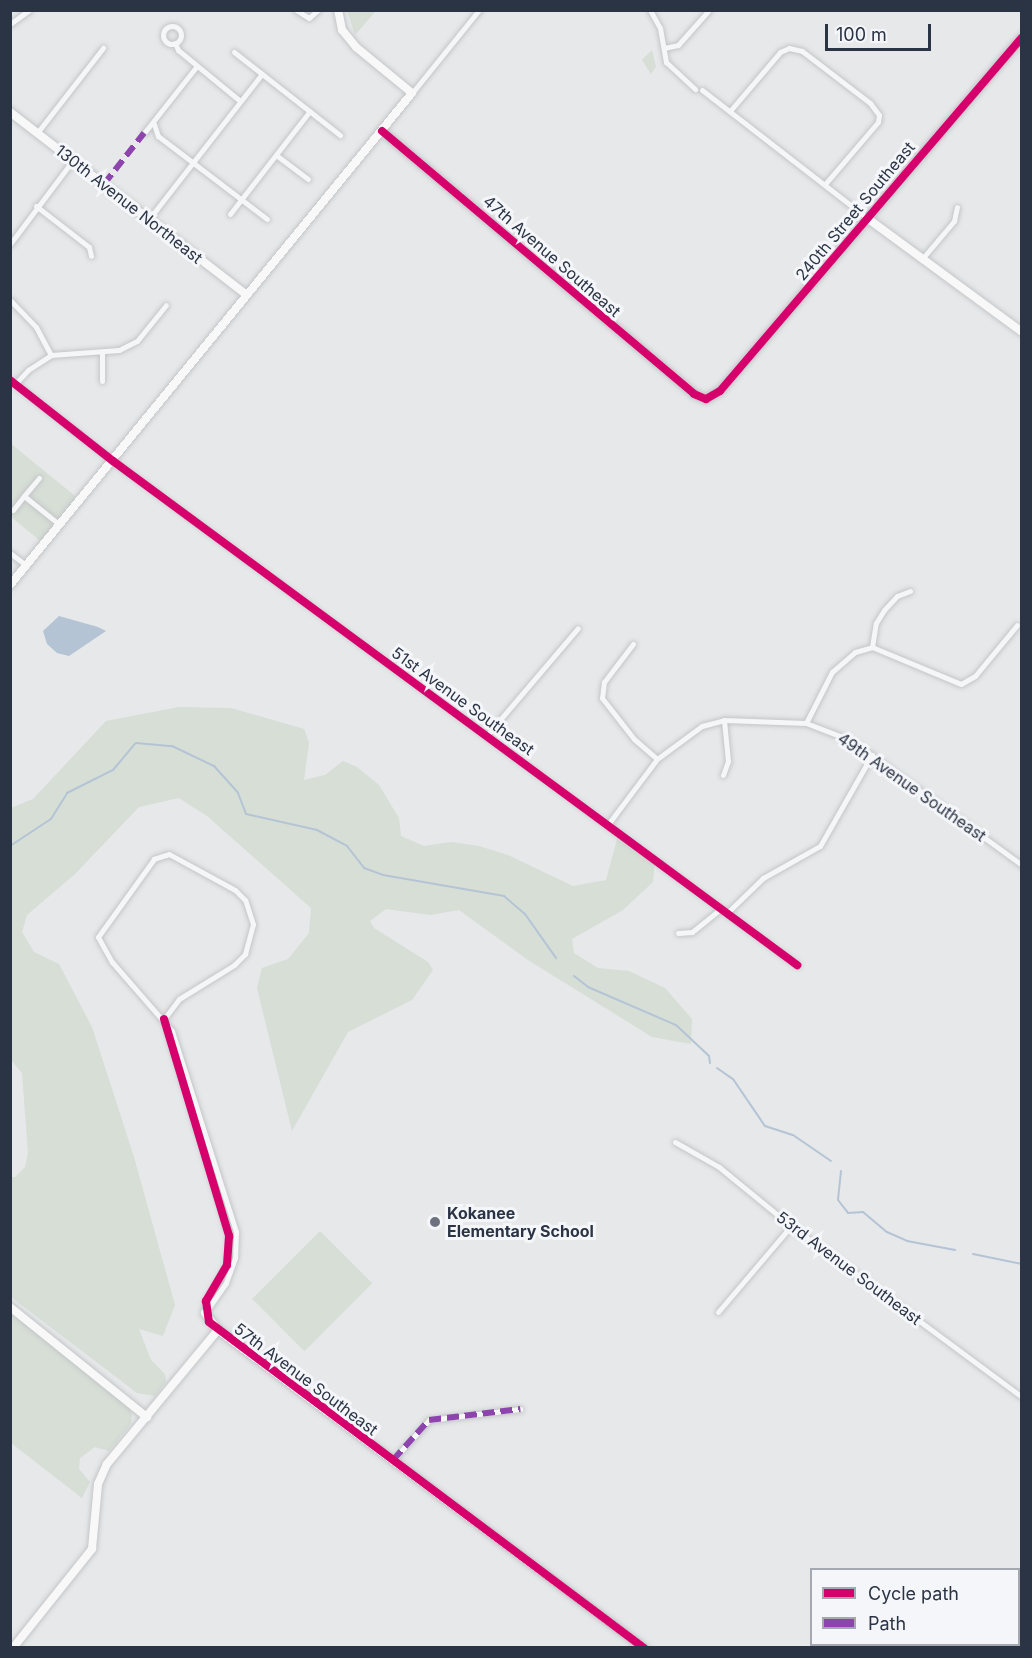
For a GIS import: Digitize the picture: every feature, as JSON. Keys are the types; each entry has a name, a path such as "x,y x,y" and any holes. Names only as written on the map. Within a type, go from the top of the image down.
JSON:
{"street":[{"path":"10,24 29,10"},
{"path":"296,10 309,18 318,10"},
{"path":"338,10 342,30 356,47 412,93"},
{"path":"10,585 479,10"},
{"path":"650,10 660,28 671,70 695,89"},
{"path":"664,48 678,45 709,10"},
{"name":"240th Street Southeast","path":"706,399 720,391 1022,37"},
{"path":"174,43 197,66 240,101"},
{"path":"37,133 103,48"},
{"path":"730,111 780,52 789,48 802,51 870,103 879,115 878,122 825,184"},
{"path":"234,52 340,135"},
{"path":"144,133 154,124 197,66"},
{"path":"149,219 262,74"},
{"path":"702,90 867,218 1022,332"},
{"path":"230,214 310,111"},
{"name":"130th Avenue Northeast","path":"10,112 247,295"},
{"path":"154,124 158,136 194,161 267,219"},
{"name":"47th Avenue Southeast","path":"382,131 694,394 706,399"},
{"path":"276,155 308,179"},
{"path":"10,244 36,206 73,160"},
{"path":"36,206 89,247 91,256"},
{"path":"922,259 954,220 957,207"},
{"path":"10,300 36,327 51,356"},
{"path":"13,382 51,356 102,353 119,350 137,341 166,305"},
{"path":"102,353 102,381"},
{"name":"51st Avenue Southeast","path":"13,382 113,461 609,824 797,965"},
{"path":"13,510 39,478"},
{"path":"24,496 60,525"},
{"path":"10,553 27,566"},
{"path":"872,647 876,623 884,610 897,596 910,591"},
{"path":"806,723 831,672 855,652 872,647 961,684 975,676 1017,626"},
{"path":"487,735 578,628"},
{"path":"633,644 604,682 602,698 634,739 657,759"},
{"path":"609,824 657,759 685,735 724,720 728,761 723,776"},
{"name":"49th Avenue Southeast","path":"724,720 806,723 831,730 872,755 1022,865"},
{"path":"728,912 763,878 820,846 872,755"},
{"path":"164,1019 179,999 234,965 245,954 253,924 245,900 235,890 177,857 161,854 154,860 98,937 112,962 164,1019 172,1031 236,1232 235,1258 226,1283 205,1313"},
{"path":"678,933 692,932 722,908"},
{"path":"164,1019 229,1236 227,1265 206,1301 205,1313"},
{"path":"186,1098 193,1096"},
{"name":"53rd Avenue Southeast","path":"675,1142 719,1167 790,1226 1022,1397"},
{"path":"206,1162 214,1159"},
{"path":"718,1312 790,1226"},
{"path":"10,1307 147,1417"},
{"name":"57th Avenue Southeast","path":"205,1313 218,1330 644,1647"},
{"path":"13,1647 86,1562 95,1536 97,1494 102,1473 218,1330"},
{"path":"393,1460 429,1420 520,1409"}],"shaded area":[{"path":"347,10 376,10 376,11 355,35"},
{"path":"652,50 656,67 651,74 642,60"},
{"path":"10,443 80,500 44,544 11,517"},
{"path":"179,707 231,708 304,729 309,743 304,780 325,775 343,761 357,767 379,785 399,818 401,836 424,846 451,842 479,846 508,855 573,886 606,880 619,832 655,859 653,882 623,910 572,939 574,953 598,968 629,971 665,988 692,1019 691,1044 652,1037 528,960 459,910 430,915 386,909 370,921 374,928 428,962 433,970 412,1000 348,1032 292,1131 257,988 262,968 288,959 309,933 311,908 207,816 179,798 139,807 75,874 27,915 22,932 34,952 59,964 92,1027 134,1157 175,1305 163,1336 139,1329 151,1360 165,1374 166,1382 155,1396 137,1393 11,1297 11,1177 15,1177 25,1167 28,1153 22,1073 11,1060 11,808 33,799 106,721"},
{"path":"320,1231 372,1283 304,1351 252,1299"},
{"path":"10,1312 127,1402 132,1414 131,1424 109,1451 95,1447 80,1458 79,1469 90,1482 82,1498 11,1443"}],"water":[{"path":"59,616 106,631 69,656 57,653 47,644 43,631"}],"waterway":[{"path":"10,846 51,819 67,793 113,770 136,743 172,746 214,766 238,793 246,814 317,830 347,846 364,868 383,875 504,896 525,914 556,958"},
{"path":"574,976 588,987 676,1025 709,1056 710,1063"},
{"path":"717,1068 733,1079 765,1126 793,1135 831,1161"},
{"path":"841,1171 838,1200 848,1213 863,1212 887,1232 907,1241 955,1250"},
{"path":"973,1254 1022,1264"}],"marked path":[{"path":"104,184 144,133"},
{"path":"393,1460 429,1420 520,1409"}],"cycle path":[{"path":"382,131 694,394 706,399 720,391 1022,37"},
{"path":"10,380 113,461 797,965"},
{"path":"164,1019 229,1236 227,1265 206,1301 209,1322 644,1648"}],"place":[{"name":"Kokanee Elementary School","path":"435,1222"}]}
